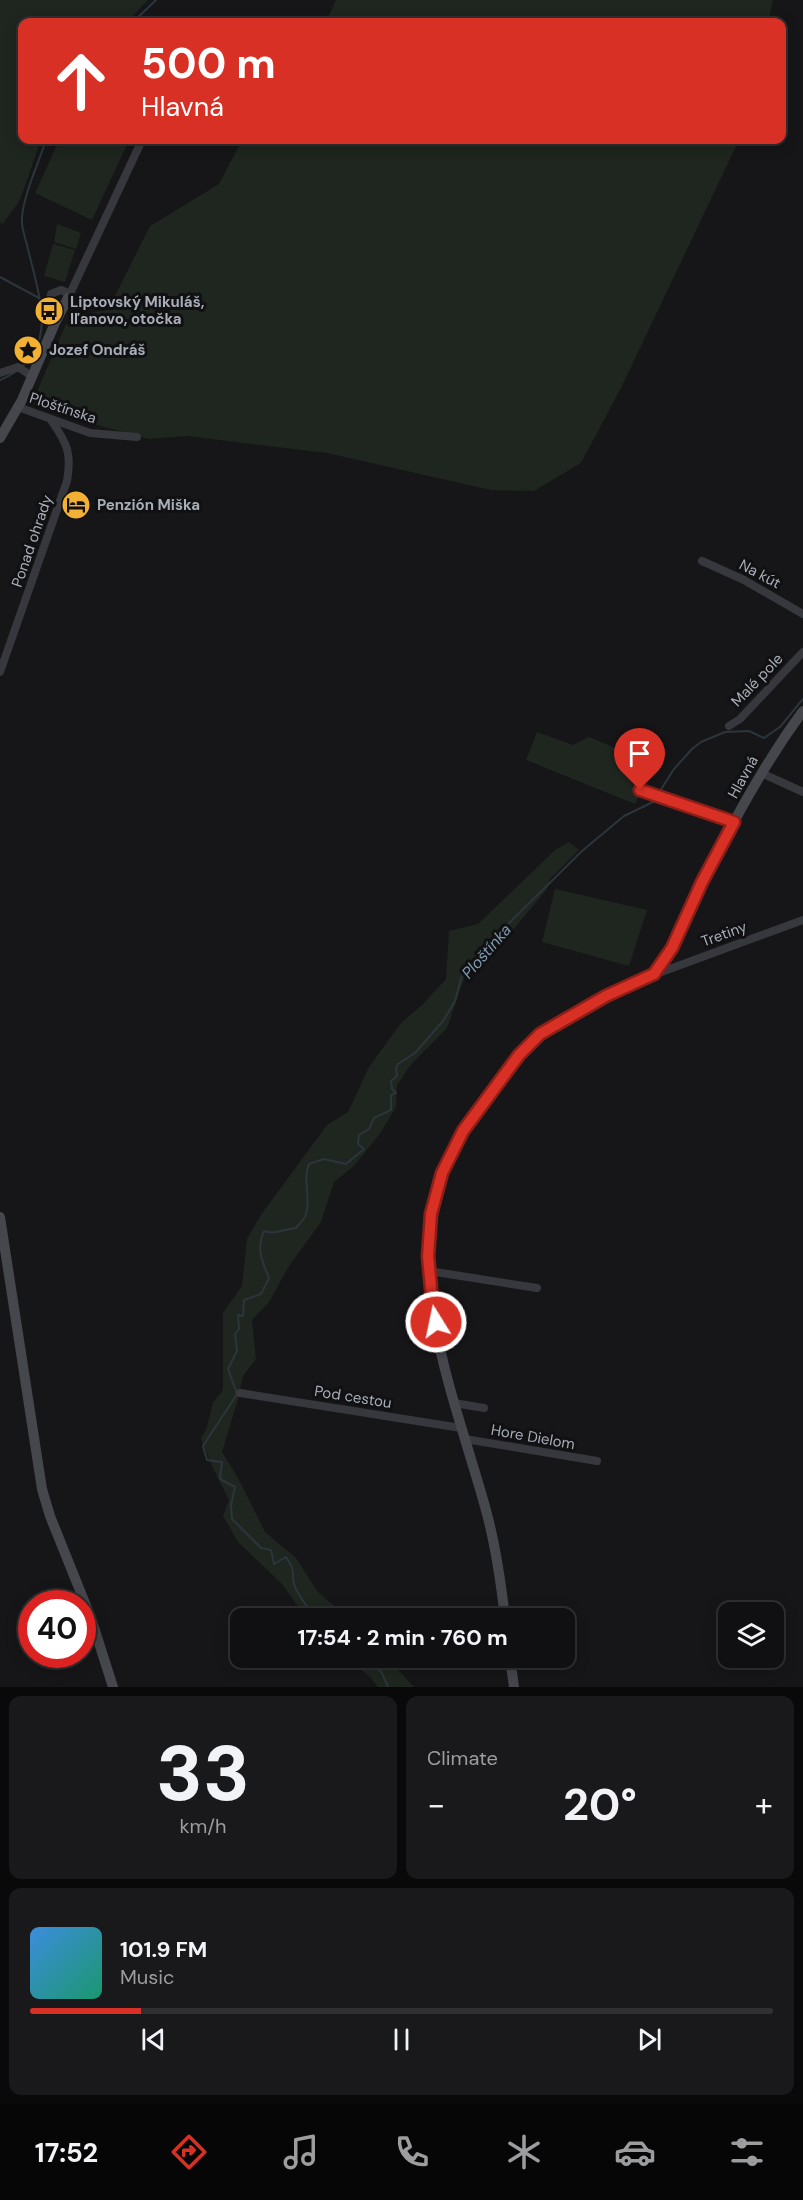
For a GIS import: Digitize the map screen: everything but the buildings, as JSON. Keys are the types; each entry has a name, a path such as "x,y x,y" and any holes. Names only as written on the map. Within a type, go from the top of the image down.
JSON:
{"street":[{"path":"0,438 18,407 26,372 68,298 140,144"},
{"path":"55,323 50,300 51,294 62,290 66,292 68,298"},
{"path":"0,373 13,367 26,372"},
{"name":"Ploštínska","path":"18,407 90,433 136,437"},
{"name":"Ponad ohrady","path":"0,672 70,467 69,451 51,420"},
{"name":"Na kút","path":"702,561 744,580 803,614"},
{"name":"Malé pole","path":"729,726 740,718 803,652"},
{"name":"Hlavná","path":"654,974 672,948 702,882 774,751 803,711"},
{"path":"761,774 803,792"},
{"path":"640,790 734,822"},
{"name":"Tretiny","path":"654,974 803,920"},
{"path":"503,1608 489,1524 454,1403 432,1299 428,1241 438,1184 450,1153 481,1104 519,1055 540,1034 606,996 654,974"},
{"path":"0,1217 42,1489 50,1516 91,1618 112,1687"},
{"path":"429,1271 537,1288"},
{"name":"Pod cestou","path":"240,1393 463,1433"},
{"name":"Hore Dielom","path":"454,1403 484,1408"},
{"name":"Hore Dielom","path":"463,1433 597,1461"},
{"path":"511,1668 514,1687"}],"shaded area":[{"path":"0,0 148,0 131,18 18,18 18,144 40,144 20,200 2,225 0,221"},
{"path":"336,0 773,0 769,18 328,18"},
{"path":"57,144 127,144 92,220 35,193"},
{"path":"240,144 737,144 621,388 581,463 534,491 491,490 327,453 187,436 149,439 57,414 32,403 71,316 108,310 150,226 219,184"},
{"path":"57,224 81,233 76,249 54,242"},
{"path":"53,244 75,250 65,282 44,276"},
{"path":"537,732 573,745 589,737 654,764 635,804 526,760"},
{"path":"569,842 579,850 550,879 547,889 489,959 466,973 447,1028 409,1067 397,1086 396,1107 379,1135 354,1166 334,1182 321,1222 289,1266 269,1302 252,1320 256,1359 243,1376 222,1452 265,1532 296,1558 318,1592 336,1608 299,1608 283,1585 238,1542 223,1516 229,1500 201,1439 207,1427 213,1402 223,1390 223,1313 242,1286 247,1239 260,1216 327,1125 348,1112 369,1067 401,1023 422,1005 446,979 449,931 478,924 555,850"},
{"path":"555,889 647,910 629,966 542,942"},
{"path":"359,1668 396,1668 414,1687 378,1687"}],"waterway":[{"path":"137,18 156,0"},
{"path":"0,380 20,369 32,355 39,340 42,322 40,304 22,221 28,189 45,144"},
{"path":"0,277 39,298"},
{"name":"Ploštínka","path":"308,1608 295,1587 292,1568 286,1557 274,1564 271,1550 261,1548 232,1519 231,1505 235,1487 220,1479 222,1462 207,1460 203,1446 237,1394 228,1369 237,1351 235,1334 239,1329 238,1315 243,1316 244,1300 261,1294 269,1278 260,1249 264,1231 276,1232 296,1228 305,1217 308,1204 306,1177 309,1164 324,1159 346,1164 364,1149 358,1144 359,1135 369,1129 374,1118 391,1110 391,1095 396,1093 392,1089 391,1081 397,1076 398,1064 415,1053 443,1021 455,1001 462,975 492,940 582,851 624,816 653,802 674,769 701,742 725,732 749,731 764,738 780,727 803,699"},
{"name":"Ploštínka","path":"375,1668 381,1671 388,1687"}],"place":[{"name":"Liptovský Mikuláš, Iľanovo, otočka","path":"49,311"},
{"name":"Jozef Ondráš","path":"28,350"},
{"name":"Penzión Miška","path":"76,505"}],"route":[{"path":"436,1322 429,1278 428,1241 431,1214 442,1173 463,1131 481,1104 535,1038 549,1027 606,996 654,974 672,948 702,882 734,822 640,790"}]}
